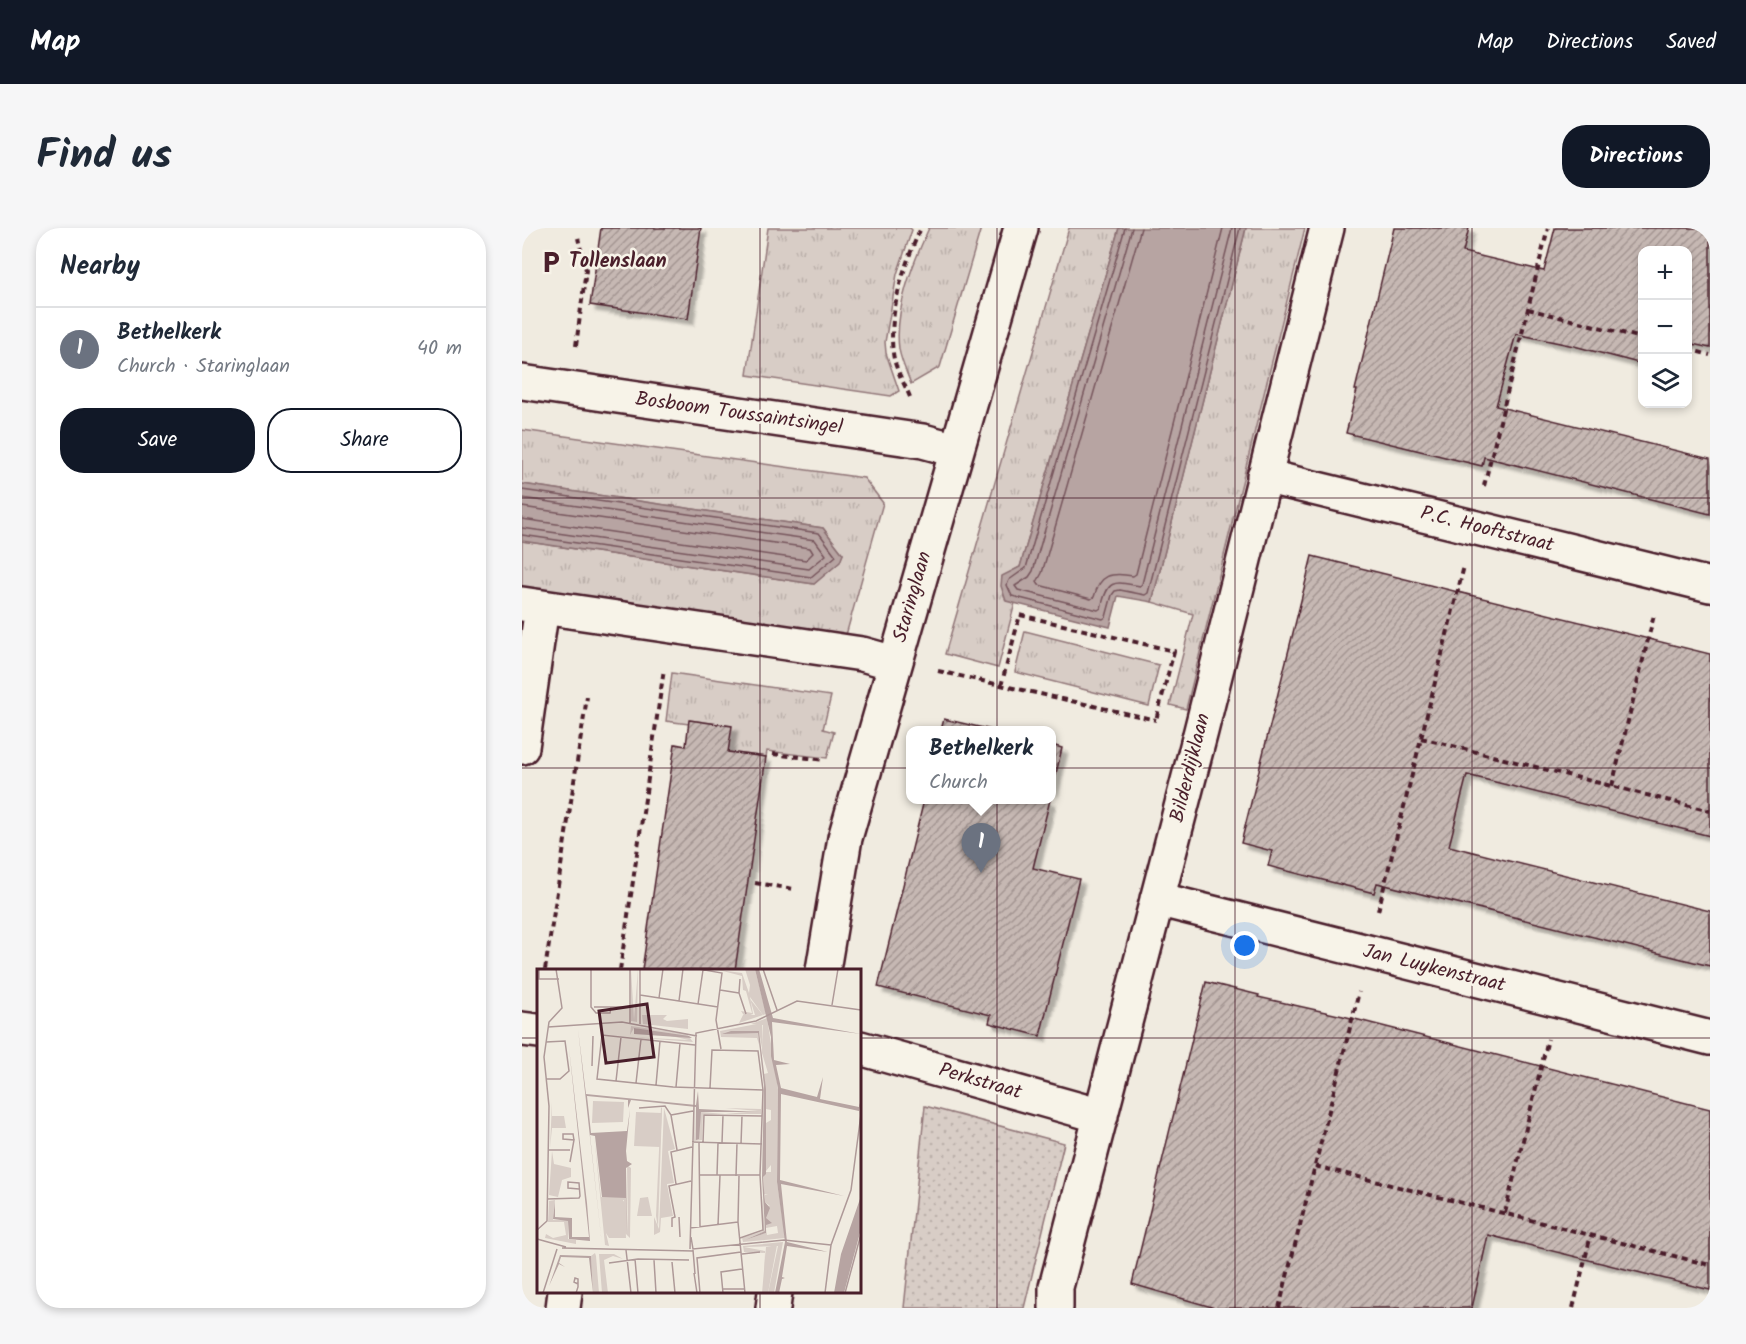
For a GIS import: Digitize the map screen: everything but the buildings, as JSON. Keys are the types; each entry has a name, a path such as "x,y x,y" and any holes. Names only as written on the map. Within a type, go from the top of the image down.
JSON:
{"street":[{"name":"Staringlaan","path":"823,969 845,838 1021,228"},
{"name":"Bilderdijklaan","path":"1056,1308 1056,1287 1201,731 1327,228"},
{"name":"Bosboom Toussaintsingel","path":"522,382 923,441 956,450"},
{"name":"P.C. Hooftstraat","path":"1264,476 1710,585"},
{"path":"522,747 532,606 862,654 894,663"},
{"name":"Jan Luykenstraat","path":"1157,899 1710,1038"},
{"path":"522,1029 537,1031"},
{"name":"Perkstraat","path":"861,1048 1101,1116"},
{"path":"563,1308 565,1293"},
{"path":"773,1308 775,1293"}],"path":[{"path":"921,228 899,288 892,340 895,361 923,441"},
{"path":"1279,1308 1548,228"},
{"path":"570,388 586,270 578,238"},
{"path":"1528,309 1638,337"},
{"path":"1692,350 1710,355"},
{"path":"1612,786 1664,574"},
{"path":"1002,686 1020,615 1174,651 1156,720"},
{"path":"620,969 670,626"},
{"path":"937,670 1201,731"},
{"path":"545,969 586,697"},
{"path":"1421,738 1710,810"},
{"path":"772,754 832,761"},
{"path":"755,883 804,890"},
{"path":"1505,1213 1557,1000"},
{"path":"1315,1166 1710,1265"},
{"path":"1573,1308 1591,1235"}],"green space":[{"path":"768,228 910,228 912,230 897,274 885,342 886,353 899,391 891,396 747,375"},
{"path":"929,228 981,228 940,367 911,384 899,349 899,319 911,271"},
{"path":"1069,228 1119,228 1020,567 1002,577 1006,600 1015,603 998,668 945,654"},
{"path":"1246,228 1305,228 1186,709 1170,705 1193,614 1152,602"},
{"path":"522,430 864,478 883,503 846,635 522,588 522,541 814,584 839,562 843,554 823,528 522,484"},
{"path":"1025,631 1159,665 1149,706 1015,672"},
{"path":"672,673 831,696 823,729 834,732 827,758 767,751 766,757 728,752 731,726 690,720 689,724 666,721"},
{"path":"925,1106 1064,1143 1024,1308 904,1308"}],"water":[{"path":"1119,228 1246,228 1152,602 1118,596 1110,627 1006,601 1001,586 1002,576 1020,567"},
{"path":"522,484 823,528 843,554 840,562 814,584 522,541"}],"place":[{"name":"Tollenslaan","path":"551,262"},
{"name":"Bethelkerk","path":"981,873"}]}
